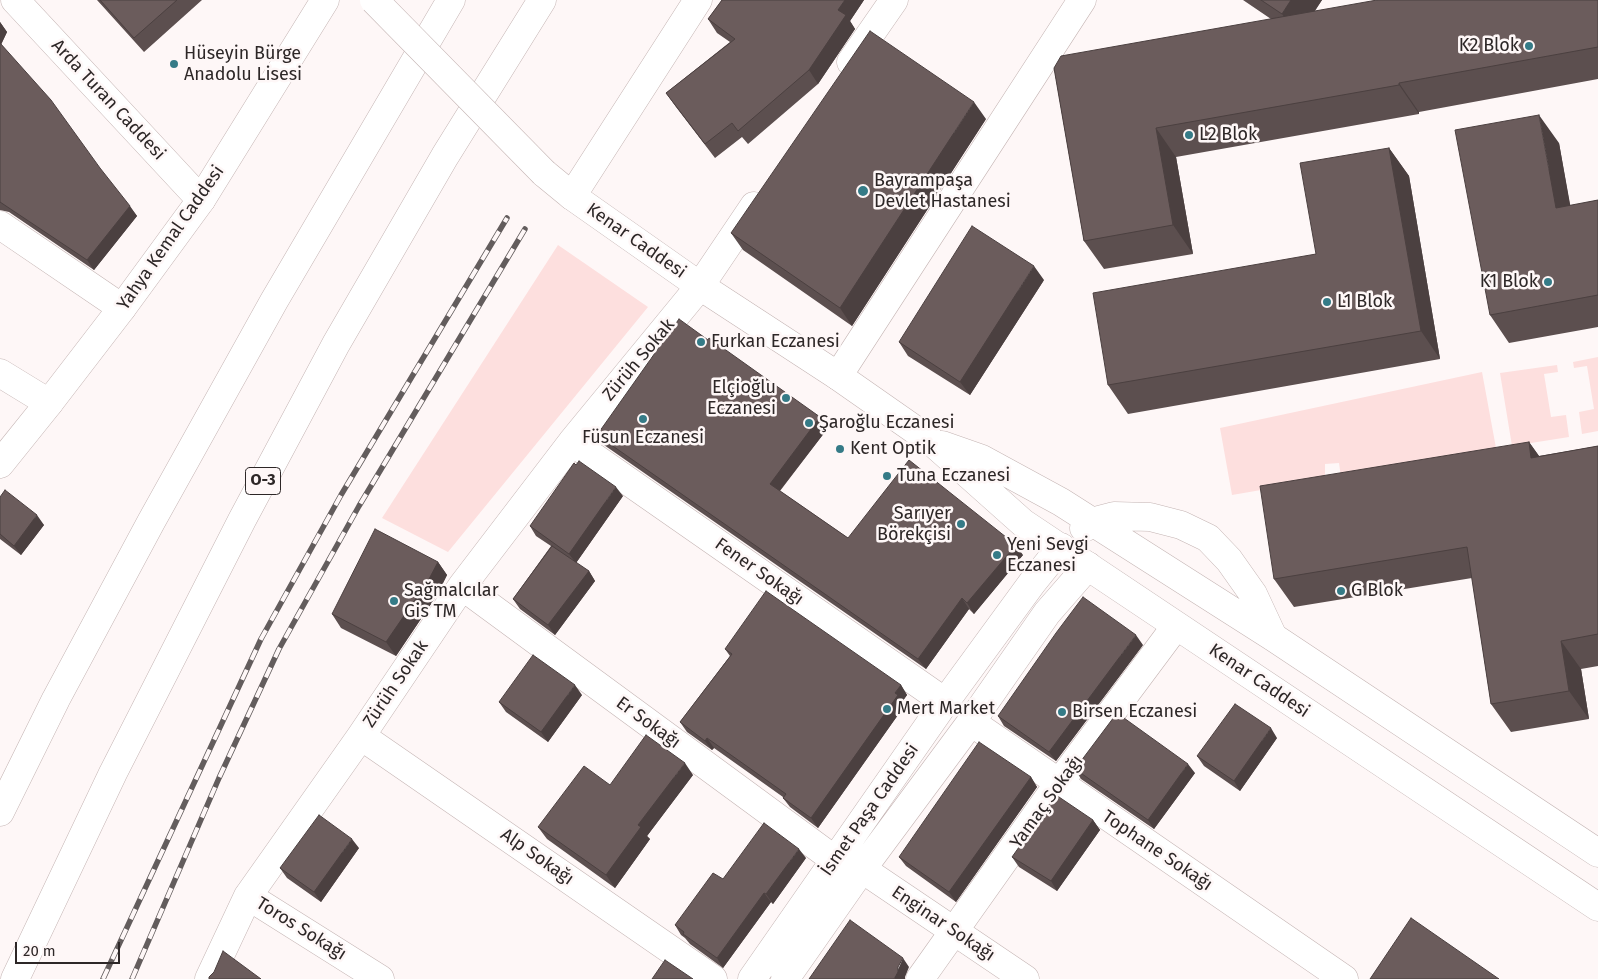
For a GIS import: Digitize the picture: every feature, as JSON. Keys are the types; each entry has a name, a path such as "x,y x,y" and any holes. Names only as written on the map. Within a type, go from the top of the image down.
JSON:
{"main road":[{"name":"Arda Turan Caddesi","path":"14,0 201,200"},
{"name":"Yahya Kemal Caddesi","path":"0,464 50,403 201,200 325,0"},
{"name":"Kenar Caddesi","path":"374,0 544,173 572,196 700,286 838,376 931,441 1023,523 1598,907"},
{"path":"0,812 56,699 179,471 274,301 451,0"},
{"name":"O-3","path":"15,979 122,756 242,520 336,344 445,156 542,0"},
{"path":"572,196 698,0"},
{"path":"838,82 894,0"},
{"path":"838,376 1082,0"},
{"name":"Zürüh Sokak","path":"209,979 248,896 361,736 462,586 572,442 700,286 766,188"},
{"path":"0,225 122,308"},
{"path":"0,373 50,403"},
{"name":"Kenar Caddesi","path":"931,441 982,458 1060,502 1273,638 1598,853"},
{"name":"Fener Sokağı","path":"572,442 945,702"},
{"path":"1088,566 1090,522 1114,516 1150,517 1181,525 1208,538 1230,560 1253,594 1273,638"},
{"name":"İsmet Paşa Caddesi","path":"752,979 945,702 1032,583 1061,548 1090,522"},
{"name":"İsmet Paşa Caddesi","path":"785,979 862,869 971,722 1047,613 1088,566"},
{"name":"Er Sokağı","path":"462,586 835,860"},
{"name":"Yamaç Sokağı","path":"920,979 1059,783 1176,626"},
{"name":"Tophane Sokağı","path":"971,722 1344,979"},
{"name":"Alp Sokağı","path":"361,736 713,979"},
{"name":"Enginar Sokağı","path":"862,869 1025,979"},
{"name":"Toros Sokağı","path":"248,896 380,979"}],"shaded area":[{"path":"558,245 648,307 448,552 382,518"},
{"path":"1598,357 1598,431 1582,434 1579,412 1594,409 1587,366 1574,368 1573,362"},
{"path":"1557,365 1558,372 1544,374 1551,417 1566,415 1569,437 1512,446 1500,373"},
{"path":"1482,372 1496,448 1341,477 1339,463 1325,464 1325,479 1232,495 1220,428"}],"building":[{"path":"100,0 177,0 134,38"},
{"path":"722,0 845,0 838,10 846,15 809,70 738,131 732,123 705,144 666,93 735,39 708,19"},
{"path":"1261,0 1291,0 1282,14"},
{"path":"1377,0 1598,0 1598,47 1399,83 1399,85 1156,128 1173,225 1084,241 1054,68 1061,56"},
{"path":"870,31 974,102 840,308 731,233"},
{"path":"0,43 51,100 130,206 87,260 0,202"},
{"name":"K1 Blok","path":"1539,115 1556,208 1598,200 1598,295 1490,315 1455,130"},
{"name":"L1 Blok","path":"1389,148 1421,331 1108,385 1093,293 1316,254 1300,163"},
{"path":"972,226 1034,266 960,382 899,342"},
{"path":"679,319 708,340 709,338 820,417 770,484 848,538 909,460 1016,545 967,603 962,598 918,659 597,435"},
{"name":"G Blok","path":"1529,442 1531,458 1598,446 1598,634 1561,641 1569,691 1491,704 1467,547 1274,579 1260,486"},
{"path":"579,461 616,487 569,554 530,526 574,463 576,465"},
{"path":"5,490 37,515 14,546 0,534 0,497"},
{"name":"Sağmalcılar Gis TM","path":"375,529 438,562 428,581 386,642 332,614"},
{"path":"552,546 589,571 548,625 513,599"},
{"path":"766,591 901,685 895,693 898,695 811,818 783,798 786,794 707,738 705,741 680,722 732,654 725,649"},
{"path":"1083,597 1136,635 1049,752 998,716"},
{"path":"533,655 575,685 541,732 499,702"},
{"path":"1235,704 1271,728 1234,781 1197,756"},
{"path":"1117,713 1188,764 1148,820 1075,769"},
{"path":"646,735 685,763 638,825 641,827 606,875 538,827 584,766 610,785"},
{"path":"979,742 1031,777 949,892 899,857"},
{"path":"1056,795 1093,820 1051,881 1012,857"},
{"path":"319,815 352,839 314,892 280,868"},
{"path":"764,823 799,849 766,894 764,893 717,958 683,934 684,932 675,925 713,873 723,879"},
{"path":"1411,918 1499,979 1370,979"},
{"path":"850,920 903,958 894,979 809,979"},
{"path":"223,951 261,979 209,979"},
{"path":"665,960 693,979 652,979"}],"railway":[{"path":"103,979 261,639 341,495 507,218"},
{"path":"132,979 219,778 279,649 359,506 525,229"}],"place":[{"name":"K2 Blok","path":"1529,46"},
{"name":"Hüseyin Bürge Anadolu Lisesi","path":"174,64"},
{"name":"L2 Blok","path":"1189,135"},
{"name":"Bayrampaşa Devlet Hastanesi","path":"863,191"},
{"name":"K1 Blok","path":"1548,282"},
{"name":"L1 Blok","path":"1327,302"},
{"name":"Furkan Eczanesi","path":"701,342"},
{"name":"Elçioğlu Eczanesi","path":"786,398"},
{"name":"Füsun Eczanesi","path":"643,419"},
{"name":"Şaroğlu Eczanesi","path":"809,423"},
{"name":"Kent Optik","path":"840,449"},
{"name":"Tuna Eczanesi","path":"887,476"},
{"name":"Sarıyer Börekçisi","path":"961,524"},
{"name":"Yeni Sevgi Eczanesi","path":"997,555"},
{"name":"G Blok","path":"1341,591"},
{"name":"Sağmalcılar Gis TM","path":"394,601"},
{"name":"Mert Market","path":"887,709"},
{"name":"Birsen Eczanesi","path":"1062,712"}]}
